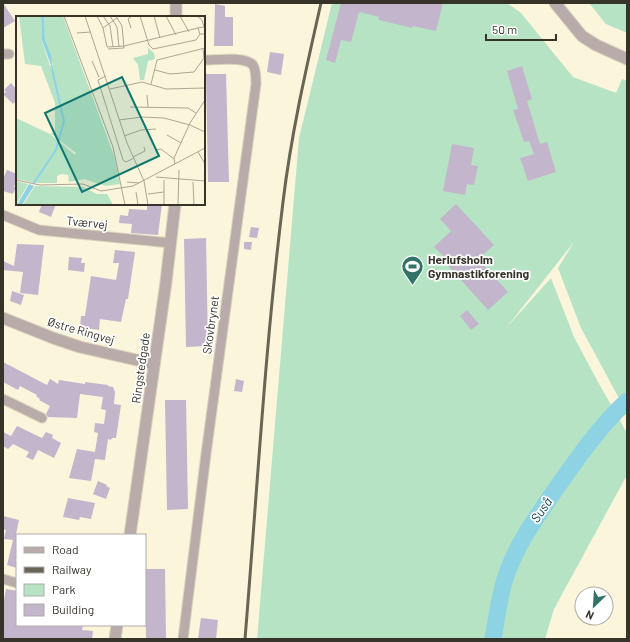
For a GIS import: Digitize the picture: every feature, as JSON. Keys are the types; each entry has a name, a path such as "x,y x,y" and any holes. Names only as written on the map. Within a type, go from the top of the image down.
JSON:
{"street":[{"path":"176,3 176,16"},
{"path":"555,3 582,36 596,45 627,59"},
{"name":"Skovbrynet","path":"183,639 206,454 256,84 256,74 253,66 248,62 241,59 205,60"},
{"name":"Ringstedgade","path":"130,534 171,243 175,205"},
{"name":"Tværvej","path":"3,215 38,230 171,243"},
{"name":"Østre Ringvej","path":"3,318 80,347 154,364"},
{"path":"3,399 42,418"},
{"path":"3,579 16,583"},
{"path":"115,639 117,626"}],"green space":[{"name":"Herlufsholm Gymnastikforening","path":"332,3 507,3 521,13 573,77 616,93 622,79 627,81 627,413 581,328 558,268 574,242 506,328 551,278 574,337 627,433 627,475 554,609 545,639 257,639 299,138"},
{"path":"589,3 627,3 627,33 606,24"}],"building":[{"path":"3,3 15,21 3,28"},
{"path":"341,3 443,3 436,31 413,26 412,28 379,20 379,17 359,12 351,42 341,40 335,63 326,60"},
{"path":"215,4 225,6 225,17 233,17 233,46 214,46"},
{"path":"270,52 284,54 281,75 267,72"},
{"path":"522,66 532,99 527,101 540,144 547,142 556,172 528,181 520,158 534,154 529,141 524,142 513,110 518,109 507,71"},
{"path":"206,74 226,74 229,182 208,182"},
{"path":"11,83 16,89 16,101 13,104 3,94 6,92 4,90"},
{"path":"452,144 474,148 471,165 478,166 474,185 467,184 465,195 443,191"},
{"path":"7,170 16,174 16,182 14,187 16,187 13,194 3,191 3,179"},
{"path":"456,204 494,245 478,259 508,292 488,310 442,259 444,257 434,247 451,231 440,219"},
{"path":"42,205 56,205 51,217 39,212"},
{"path":"147,205 162,205 158,235 131,233 132,224 119,223 120,215 128,216 129,209 147,210"},
{"path":"251,227 259,228 257,238 249,237"},
{"path":"206,238 208,346 186,347 184,239"},
{"path":"244,242 252,242 251,250 244,249"},
{"path":"17,244 44,245 38,295 20,293 23,272 3,270 3,261 14,266"},
{"path":"115,250 135,252 128,299 126,299 121,322 100,319 99,330 80,327 81,316 85,316 91,276 116,280 119,263 113,263"},
{"path":"69,257 82,258 81,263 85,263 84,272 68,270"},
{"path":"12,291 24,295 21,305 10,301"},
{"path":"467,310 479,324 471,330 460,316"},
{"path":"3,362 47,385 50,379 58,384 59,380 85,384 85,382 113,387 115,392 114,404 121,405 116,438 112,438 111,440 108,439 105,460 95,459 91,481 69,478 77,449 95,452 98,433 94,432 95,423 104,424 106,410 101,409 103,397 80,394 77,418 48,417 46,414 50,406 39,400 40,399 36,396 37,395 20,386 18,390 3,382"},
{"path":"236,379 244,381 242,392 234,391"},
{"path":"165,400 186,400 188,509 167,510"},
{"path":"17,426 42,438 46,432 53,435 52,438 61,443 54,458 38,450 33,460 26,457 29,452 13,444 8,449 3,446 3,432 11,436"},
{"path":"98,481 110,488 106,499 93,494"},
{"path":"68,498 95,503 91,519 80,517 79,520 63,517"},
{"path":"3,516 19,520 16,534 16,568 7,565 13,540 4,539 6,530 3,529"},
{"path":"146,569 165,569 166,639 146,639"},
{"path":"6,589 16,591 16,626 83,626 82,630 93,631 92,639 3,639 3,606"},
{"path":"201,618 218,620 216,639 198,639"}],"waterway":[{"name":"Suså","path":"493,639 504,584 516,552 522,541 543,508 582,453 599,431 627,401"}],"railway":[{"path":"245,639 266,366 283,202 304,77 321,3"}],"place":[{"name":"Herlufsholm Gymnastikforening","path":"412,286"}]}
